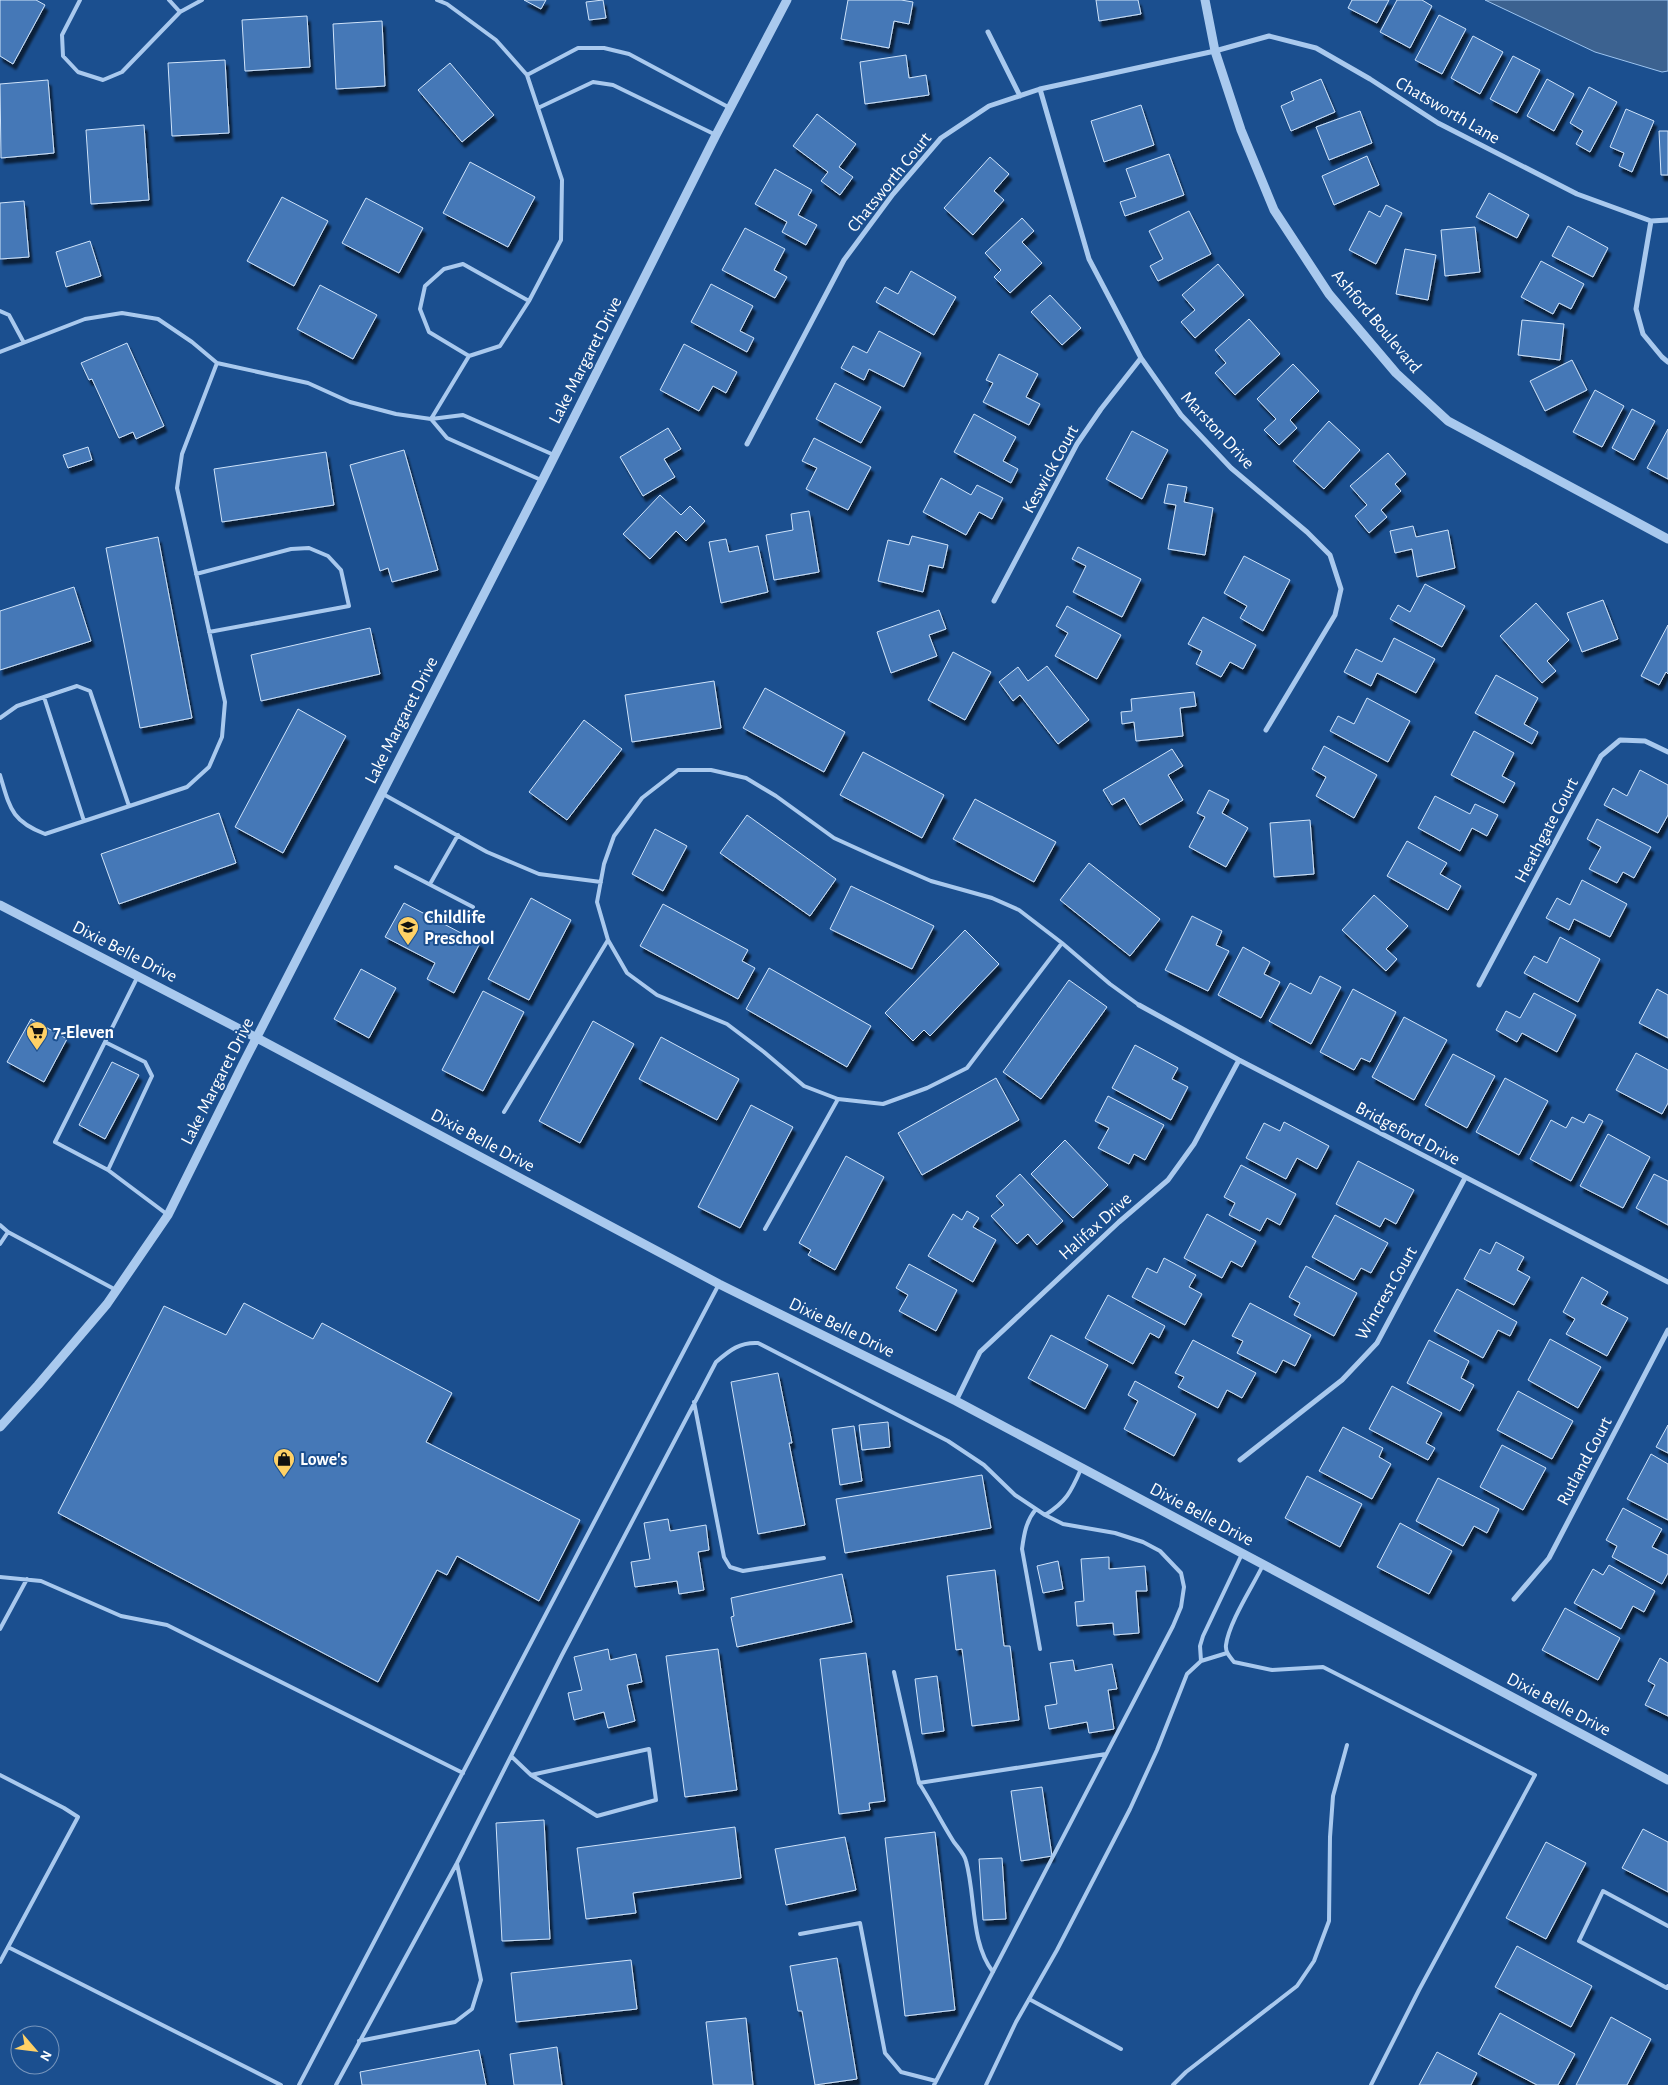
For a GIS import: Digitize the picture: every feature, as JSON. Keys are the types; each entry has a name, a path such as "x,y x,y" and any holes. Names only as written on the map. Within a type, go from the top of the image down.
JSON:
{"street":[{"name":"Lake Margaret Drive","path":"0,1426 38,1385 117,1291 168,1215 555,456 716,134 787,0"},
{"name":"Ashford Boulevard","path":"1205,0 1215,51 1241,130 1274,210 1329,294 1396,373 1448,421 1668,540"},
{"path":"988,32 1020,96"},
{"name":"Chatsworth Lane","path":"1215,51 1268,36 1316,48 1370,79 1438,123 1499,156 1577,194 1651,221 1668,220"},
{"name":"Chatsworth Court","path":"747,444 844,260 893,194 941,138 989,106 1040,89 1215,51"},
{"name":"Marston Drive","path":"1040,89 1090,259 1141,358 1181,415 1231,468 1330,555 1341,589 1335,615 1266,730"},
{"path":"1651,221 1636,309 1643,334 1668,362"},
{"name":"Keswick Court","path":"994,601 1077,444 1101,409 1141,358"},
{"name":"Heathgate Court","path":"1479,985 1601,756 1620,740 1646,741 1668,752"},
{"name":"Dixie Belle Drive","path":"0,905 257,1038 719,1284 956,1401 1668,1780"},
{"name":"Bridgeford Drive","path":"1139,1005 1238,1060 1668,1282"},
{"name":"Halifax Drive","path":"956,1401 980,1352 1070,1267 1168,1180 1194,1144 1238,1060"},
{"name":"Wincrest Court","path":"1240,1460 1342,1380 1377,1343 1465,1178"},
{"name":"Rutland Court","path":"1514,1599 1549,1558 1668,1330"}],"lane":[{"path":"80,0 62,35 63,56 78,72 103,80 122,72 180,12 202,0"},
{"path":"169,0 180,12"},
{"path":"431,419 469,356 500,346 529,301 561,240 562,180 527,75 496,40 447,4 437,0"},
{"path":"527,75 578,48 604,48 629,54 730,108"},
{"path":"538,108 593,82 613,84 716,134"},
{"path":"469,356 429,332 420,309 425,286 444,269 463,264 529,301"},
{"path":"0,310 9,315 24,341"},
{"path":"0,352 24,341 85,319 122,313 158,319 192,342 217,363 308,383 350,402 396,414 431,419 462,415 555,456"},
{"path":"0,775 11,810 28,828 45,834 187,787 208,767 222,737 225,702 177,488 182,454 217,363"},
{"path":"431,419 448,438 542,481"},
{"path":"196,574 290,549 309,548 328,556 342,570 348,606 209,632"},
{"path":"0,718 17,706 77,686 90,691 129,806"},
{"path":"44,697 84,821"},
{"path":"1062,943 967,1068 927,1088 882,1104 838,1099 804,1086 727,1024 657,995 627,973 608,940 597,902 604,864 614,836 642,798 678,770 712,770 746,778 776,796 834,838 931,881 992,898 1019,910 1062,943 1110,984 1139,1005"},
{"path":"382,793 488,852 539,874 600,882"},
{"path":"430,884 458,835"},
{"path":"396,867 473,907"},
{"path":"504,1112 608,940"},
{"path":"138,976 55,1142 108,1170 168,1215"},
{"path":"105,1042 145,1062 152,1076 108,1170"},
{"path":"766,1229 838,1099"},
{"path":"0,1226 117,1291"},
{"path":"0,1244 8,1232"},
{"path":"300,2085 462,1772 719,1284"},
{"path":"336,2085 457,1863 562,1655 716,1362 736,1346 747,1342 758,1343 948,1441 984,1465 1015,1494 1045,1515 1063,1524 1115,1533 1143,1542 1160,1551 1181,1573 1184,1587 1178,1614 935,2083 900,2072 885,2053 860,1923 800,1934"},
{"path":"694,1402 724,1557 730,1566 748,1571 824,1558"},
{"path":"1045,1515 1060,1506 1068,1497 1081,1468"},
{"path":"1036,1509 1029,1517 1022,1549 1040,1649"},
{"path":"1201,1661 1200,1646 1203,1636 1242,1554"},
{"path":"1263,1565 1233,1626 1226,1645 1227,1653 1234,1662 1272,1670 1323,1667 1535,1775 1419,1990 1371,2085"},
{"path":"0,1577 41,1581 121,1616 167,1625 462,1772"},
{"path":"0,1629 27,1579"},
{"path":"986,2085 1029,1999 1130,1809 1158,1750 1187,1674 1201,1661 1227,1653"},
{"path":"894,1672 919,1783 952,1840 966,1858 976,1930 987,1964 993,1972"},
{"path":"1173,2085 1186,2072 1297,1986 1314,1961 1329,1921 1330,1837 1333,1796 1348,1745"},
{"path":"512,1757 531,1775 597,1816 656,1800 649,1749 531,1775"},
{"path":"919,1783 1106,1754"},
{"path":"0,1775 78,1817 0,1962"},
{"path":"359,2042 455,2022 472,2009 481,1980 457,1863"},
{"path":"1668,1926 1603,1891 1579,1941 1667,1988 1668,1986"},
{"path":"8,1947 280,2085"},
{"path":"1029,1999 1120,2049"}],"water":[{"path":"1485,0 1668,0 1668,71 1662,72 1595,52"}],"building":[{"path":"0,0 36,0 45,5 13,64 0,56"},
{"path":"524,0 546,0 541,9"},
{"path":"603,0 606,18 589,20 586,2"},
{"path":"848,0 901,0 913,2 909,24 894,21 889,48 841,39"},
{"path":"1096,0 1138,0 1141,14 1099,21"},
{"path":"1352,0 1389,0 1377,23 1348,8"},
{"path":"1397,0 1422,0 1432,6 1410,48 1380,32"},
{"path":"1439,15 1466,29 1442,74 1415,60"},
{"path":"307,16 310,67 245,71 242,20"},
{"path":"382,21 385,86 336,89 333,24"},
{"path":"1473,36 1503,52 1480,94 1451,78"},
{"path":"906,55 909,78 926,75 929,95 865,104 860,62"},
{"path":"1513,56 1540,70 1517,113 1490,99"},
{"path":"225,60 229,133 172,136 168,63"},
{"path":"450,63 494,115 462,142 418,90"},
{"path":"1321,79 1335,112 1291,131 1281,106 1294,100 1291,92"},
{"path":"1547,79 1574,94 1554,131 1527,116"},
{"path":"48,80 54,153 1,158 0,84"},
{"path":"1589,87 1617,102 1590,152 1576,144 1583,131 1570,123"},
{"path":"1141,105 1154,145 1104,162 1091,121"},
{"path":"1626,109 1654,121 1632,172 1619,166 1624,153 1610,147"},
{"path":"1360,111 1372,143 1329,160 1316,127"},
{"path":"817,114 856,144 839,167 853,177 840,195 821,181 828,172 793,146"},
{"path":"144,125 149,200 91,204 86,130"},
{"path":"1659,131 1668,131 1668,175 1661,175"},
{"path":"1169,154 1184,195 1125,216 1120,202 1136,197 1126,169"},
{"path":"1367,156 1379,185 1334,205 1322,176"},
{"path":"990,157 1009,174 994,191 1004,200 973,235 944,208"},
{"path":"470,162 535,197 508,247 443,213"},
{"path":"775,169 812,190 798,215 817,225 806,245 782,232 787,222 755,204"},
{"path":"1489,193 1529,215 1517,238 1476,217"},
{"path":"282,197 328,221 294,286 247,261"},
{"path":"366,198 423,228 399,273 342,243"},
{"path":"24,201 29,257 0,259 0,203"},
{"path":"1386,205 1402,213 1376,264 1349,250 1369,211 1380,217"},
{"path":"1189,211 1211,254 1158,281 1150,266 1163,259 1149,231"},
{"path":"1022,218 1034,231 1022,242 1042,263 1010,293 994,277 1001,270 985,253"},
{"path":"1568,226 1608,248 1593,277 1552,256"},
{"path":"1475,227 1480,272 1445,276 1441,230"},
{"path":"745,228 785,249 774,270 787,277 775,298 722,270"},
{"path":"90,241 101,276 66,287 56,252"},
{"path":"1405,249 1436,255 1428,300 1396,294"},
{"path":"1541,261 1584,284 1571,309 1559,303 1553,314 1521,297"},
{"path":"1218,264 1244,295 1195,338 1181,322 1195,310 1182,295"},
{"path":"911,271 956,297 934,335 876,302 885,287 898,294"},
{"path":"711,284 753,306 740,331 754,338 747,352 691,322"},
{"path":"320,285 377,315 353,359 297,329"},
{"path":"1050,295 1081,328 1062,345 1031,312"},
{"path":"1249,319 1280,354 1235,395 1215,373 1226,363 1215,350"},
{"path":"1522,320 1564,324 1560,360 1518,355"},
{"path":"879,331 921,353 904,387 869,369 864,380 841,368 853,346 867,353"},
{"path":"127,343 164,426 136,439 133,432 119,438 92,379 89,380 81,363"},
{"path":"684,344 737,372 726,393 713,386 699,411 660,390"},
{"path":"999,354 1038,374 1026,397 1040,404 1029,425 983,402 993,383 986,380"},
{"path":"1572,360 1587,390 1545,411 1530,381"},
{"path":"1293,364 1319,391 1290,420 1297,428 1279,445 1264,430 1276,419 1257,399"},
{"path":"835,383 881,407 861,443 816,419"},
{"path":"1595,390 1624,406 1602,447 1573,432"},
{"path":"1632,409 1655,421 1634,460 1612,448"},
{"path":"974,414 1016,437 1003,461 1018,469 1011,483 954,452"},
{"path":"1329,421 1360,450 1324,489 1293,461"},
{"path":"668,428 681,449 664,459 675,477 643,496 620,457"},
{"path":"1668,429 1668,479 1647,468"},
{"path":"1132,431 1168,450 1142,499 1106,479"},
{"path":"814,438 871,467 848,510 806,489 817,468 802,461"},
{"path":"88,447 92,460 68,468 63,455"},
{"path":"404,450 438,570 392,582 388,568 380,571 350,465"},
{"path":"326,452 334,505 222,522 214,469"},
{"path":"1388,453 1406,474 1395,484 1401,491 1381,510 1387,517 1369,533 1355,516 1367,505 1350,486"},
{"path":"941,478 971,495 977,485 1003,498 992,519 979,512 966,535 923,512"},
{"path":"1168,484 1187,487 1184,502 1213,508 1205,555 1168,549 1176,505 1164,503"},
{"path":"660,495 681,515 690,506 705,521 686,541 676,531 650,559 623,534"},
{"path":"809,511 819,572 774,580 766,535 793,530 791,514"},
{"path":"1413,526 1416,537 1448,530 1455,568 1417,577 1412,549 1395,553 1390,531"},
{"path":"912,536 948,545 943,568 929,565 923,592 878,581 888,540 909,545"},
{"path":"158,537 192,718 140,728 106,548"},
{"path":"726,539 729,552 758,546 768,592 721,603 709,542"},
{"path":"1078,547 1141,579 1122,617 1073,592 1086,566 1072,559"},
{"path":"1244,556 1290,580 1263,631 1240,618 1247,606 1224,593"},
{"path":"1425,584 1465,606 1442,647 1390,619 1398,605 1410,612"},
{"path":"74,587 91,641 0,670 0,611"},
{"path":"1603,600 1618,639 1582,652 1567,613"},
{"path":"1536,603 1569,640 1547,661 1556,671 1542,683 1500,636"},
{"path":"1067,606 1121,635 1097,679 1055,656 1068,633 1056,626"},
{"path":"939,610 946,629 929,635 937,656 891,673 877,632"},
{"path":"1203,617 1256,645 1243,669 1230,662 1221,677 1196,664 1202,651 1188,644"},
{"path":"1668,625 1668,674 1666,672 1659,685 1641,676"},
{"path":"370,628 380,674 261,701 251,655"},
{"path":"1394,638 1435,659 1416,693 1377,673 1371,686 1344,672 1356,649 1382,662"},
{"path":"953,652 991,672 965,720 928,700"},
{"path":"1047,666 1089,720 1058,744 1020,695 1013,701 999,682 1018,667 1028,681"},
{"path":"1496,675 1538,698 1524,724 1538,732 1532,744 1475,713"},
{"path":"714,681 721,728 632,742 625,695"},
{"path":"765,688 845,732 824,772 743,728"},
{"path":"1194,692 1196,706 1180,708 1183,736 1136,741 1134,722 1122,724 1121,712 1132,711 1131,699"},
{"path":"1367,698 1410,721 1388,762 1330,731 1338,716 1354,724"},
{"path":"298,709 346,736 283,853 235,827"},
{"path":"584,720 622,749 567,820 529,792"},
{"path":"1474,731 1514,753 1502,776 1515,783 1504,803 1451,775"},
{"path":"1324,746 1377,775 1354,818 1316,796 1326,777 1312,769"},
{"path":"1172,749 1183,766 1168,775 1183,800 1140,825 1124,798 1112,805 1103,790"},
{"path":"863,752 944,795 922,838 840,795"},
{"path":"1640,770 1668,785 1668,815 1658,833 1604,805 1613,788 1627,796"},
{"path":"1209,790 1229,800 1222,813 1248,828 1226,867 1189,847 1205,817 1197,813"},
{"path":"1435,796 1470,814 1475,804 1498,815 1487,836 1472,828 1460,851 1418,828"},
{"path":"975,799 1056,842 1034,882 953,839"},
{"path":"219,813 236,863 119,904 101,854"},
{"path":"747,815 836,879 810,916 720,853"},
{"path":"1597,819 1651,847 1634,878 1623,872 1617,883 1589,869 1601,847 1587,839"},
{"path":"1310,820 1314,874 1274,877 1270,823"},
{"path":"655,829 687,846 663,891 632,874"},
{"path":"1407,841 1447,863 1440,874 1461,886 1448,910 1387,876"},
{"path":"1089,863 1160,919 1130,956 1060,900"},
{"path":"1582,880 1627,904 1610,937 1574,919 1569,930 1546,918 1557,898 1570,905"},
{"path":"851,886 934,926 912,969 830,929"},
{"path":"1374,895 1408,926 1386,949 1397,959 1386,971 1342,930"},
{"path":"531,898 571,920 529,1000 488,979"},
{"path":"404,903 480,943 454,993 427,979 435,963 385,937"},
{"path":"663,904 748,950 742,961 755,968 738,999 640,946"},
{"path":"1192,916 1222,931 1216,945 1229,951 1208,991 1165,970"},
{"path":"965,930 999,964 930,1036 924,1030 913,1041 885,1013"},
{"path":"1560,937 1600,959 1578,1002 1524,973 1534,956 1547,963"},
{"path":"1243,947 1270,962 1264,974 1280,982 1261,1018 1218,995"},
{"path":"769,968 871,1026 847,1067 746,1009"},
{"path":"361,969 396,988 369,1038 334,1019"},
{"path":"1320,976 1341,987 1311,1044 1269,1021 1290,983 1311,994"},
{"path":"1069,980 1107,1007 1041,1099 1003,1072"},
{"path":"1353,989 1396,1012 1370,1062 1361,1058 1354,1070 1320,1052"},
{"path":"1657,989 1668,995 1668,1038 1639,1023"},
{"path":"483,991 524,1012 483,1091 442,1070"},
{"path":"1534,993 1576,1015 1557,1052 1522,1033 1517,1042 1496,1030 1506,1011 1520,1018"},
{"path":"1404,1017 1447,1040 1414,1100 1372,1077"},
{"name":"7-Eleven","path":"31,1019 67,1039 44,1082 7,1062"},
{"path":"593,1021 634,1044 580,1143 539,1121"},
{"path":"661,1037 739,1079 717,1120 639,1079"},
{"path":"1135,1045 1178,1068 1172,1079 1188,1087 1171,1120 1112,1088"},
{"path":"1636,1053 1668,1070 1668,1103 1662,1114 1616,1090"},
{"path":"1453,1054 1495,1076 1467,1128 1425,1105"},
{"name":"7-Eleven","path":"112,1062 139,1075 105,1139 79,1125"},
{"path":"996,1078 1019,1120 922,1175 898,1133"},
{"path":"1505,1078 1548,1101 1519,1155 1476,1132"},
{"path":"1108,1096 1164,1125 1145,1160 1134,1154 1129,1164 1098,1148 1109,1128 1095,1121"},
{"path":"751,1105 793,1127 740,1228 698,1207"},
{"path":"1589,1114 1603,1121 1571,1181 1530,1159 1551,1120 1566,1128 1572,1117 1584,1123"},
{"path":"1284,1122 1329,1146 1317,1169 1297,1158 1286,1179 1246,1158 1264,1123 1280,1131"},
{"path":"1608,1134 1650,1157 1623,1208 1580,1186"},
{"path":"1065,1140 1108,1185 1073,1218 1031,1174"},
{"path":"846,1156 884,1177 835,1270 808,1255 811,1250 799,1243"},
{"path":"1358,1161 1414,1190 1396,1224 1385,1218 1380,1227 1336,1204"},
{"path":"1241,1165 1296,1194 1280,1225 1267,1218 1260,1231 1229,1215 1235,1203 1224,1197"},
{"path":"1020,1174 1063,1221 1037,1245 1028,1234 1017,1244 991,1216 1004,1205 996,1196"},
{"path":"1654,1174 1668,1181 1668,1225 1636,1208"},
{"path":"967,1211 979,1218 973,1227 996,1240 973,1282 928,1256 953,1214 962,1220"},
{"path":"1207,1214 1256,1241 1242,1267 1231,1261 1222,1278 1184,1258"},
{"path":"1335,1215 1388,1243 1371,1273 1361,1268 1354,1280 1312,1257"},
{"path":"1496,1242 1524,1257 1517,1270 1530,1277 1514,1305 1464,1279 1480,1249 1490,1254"},
{"path":"1164,1258 1196,1275 1189,1287 1202,1294 1185,1325 1132,1297 1147,1268 1157,1273"},
{"path":"909,1264 957,1290 936,1331 899,1311 908,1295 896,1288"},
{"path":"1306,1266 1357,1293 1334,1336 1294,1315 1300,1303 1289,1297"},
{"path":"1582,1277 1608,1292 1601,1304 1628,1318 1607,1356 1566,1334 1575,1319 1563,1312"},
{"path":"1457,1289 1517,1322 1510,1336 1498,1330 1483,1358 1434,1331"},
{"path":"1108,1295 1165,1326 1159,1338 1150,1333 1133,1364 1085,1338"},
{"path":"244,1303 313,1339 322,1323 452,1393 426,1442 580,1520 539,1601 457,1556 447,1575 437,1570 378,1682 58,1513 164,1306 226,1335"},
{"path":"1250,1303 1311,1335 1295,1366 1283,1360 1276,1373 1237,1353 1243,1341 1232,1336"},
{"path":"1051,1335 1108,1365 1085,1409 1028,1378"},
{"path":"1550,1339 1601,1367 1578,1408 1528,1380"},
{"path":"1193,1340 1256,1373 1242,1398 1227,1390 1218,1408 1178,1387 1184,1377 1175,1373"},
{"path":"1429,1340 1469,1361 1461,1378 1474,1385 1460,1411 1407,1383"},
{"path":"778,1373 792,1443 789,1443 805,1525 758,1534 731,1382"},
{"path":"1135,1381 1196,1414 1174,1456 1124,1429 1138,1401 1128,1395"},
{"path":"1392,1386 1442,1413 1426,1443 1435,1448 1428,1460 1369,1429"},
{"path":"1518,1391 1573,1421 1552,1459 1497,1430"},
{"path":"888,1422 890,1447 862,1450 859,1425"},
{"path":"1668,1425 1668,1453 1656,1447"},
{"path":"854,1426 862,1481 840,1485 832,1429"},
{"path":"1343,1427 1383,1448 1379,1457 1391,1464 1372,1499 1319,1471"},
{"path":"1502,1445 1546,1468 1523,1510 1480,1487"},
{"path":"1651,1454 1668,1464 1668,1520 1627,1499"},
{"path":"982,1475 991,1528 845,1553 836,1499"},
{"path":"1307,1476 1362,1504 1340,1547 1285,1518"},
{"path":"1438,1478 1499,1509 1487,1533 1474,1526 1463,1546 1416,1521"},
{"path":"1623,1508 1662,1529 1652,1547 1668,1555 1668,1573 1662,1584 1612,1557 1617,1546 1606,1540"},
{"path":"668,1519 670,1531 706,1525 709,1550 698,1552 704,1590 679,1594 677,1581 635,1587 631,1562 650,1559 644,1523"},
{"path":"1400,1523 1452,1551 1429,1594 1377,1567"},
{"path":"1109,1557 1109,1569 1145,1566 1147,1591 1136,1591 1139,1633 1114,1635 1113,1623 1077,1626 1075,1602 1084,1601 1081,1559"},
{"path":"1058,1561 1063,1589 1043,1593 1037,1566"},
{"path":"1609,1565 1655,1591 1644,1612 1633,1606 1621,1629 1574,1603 1593,1569 1603,1575"},
{"path":"995,1570 1004,1646 1010,1646 1019,1720 972,1726 962,1649 956,1650 947,1576"},
{"path":"842,1574 852,1622 737,1647 731,1617 734,1616 731,1598"},
{"path":"1565,1608 1620,1638 1598,1680 1542,1650"},
{"path":"608,1649 610,1660 636,1654 642,1682 627,1685 635,1721 608,1728 604,1712 574,1720 568,1693 582,1690 574,1657"},
{"path":"718,1649 737,1790 685,1797 666,1656"},
{"path":"866,1653 885,1801 869,1803 870,1810 839,1814 820,1659"},
{"path":"1660,1658 1668,1663 1668,1716 1645,1705 1655,1685 1648,1681"},
{"path":"1073,1660 1075,1671 1112,1664 1117,1689 1108,1690 1114,1729 1089,1733 1087,1722 1049,1729 1045,1706 1057,1704 1050,1663"},
{"path":"937,1676 944,1731 922,1734 915,1679"},
{"path":"1042,1787 1052,1856 1021,1861 1011,1791"},
{"path":"544,1820 550,1939 502,1941 496,1823"},
{"path":"735,1827 741,1878 633,1893 636,1913 586,1919 577,1848"},
{"path":"1643,1829 1668,1842 1668,1892 1622,1868"},
{"path":"935,1832 955,2010 905,2016 885,1838"},
{"path":"845,1837 856,1890 786,1905 775,1849"},
{"path":"1546,1842 1586,1863 1546,1939 1506,1918"},
{"path":"1002,1858 1006,1919 983,1920 979,1859"},
{"path":"1517,1946 1592,1986 1571,2027 1495,1987"},
{"path":"837,1958 857,2079 815,2085 802,2011 798,2011 790,1966"},
{"path":"631,1960 637,2009 516,2022 511,1973"},
{"path":"1500,2013 1575,2054 1558,2085 1537,2085 1478,2054"},
{"path":"1611,2017 1651,2039 1627,2085 1576,2085"},
{"path":"746,2018 753,2085 713,2085 706,2022"},
{"path":"557,2047 562,2085 514,2085 510,2054"},
{"path":"479,2050 486,2085 362,2085 360,2072"},
{"path":"1437,2052 1477,2073 1471,2085 1419,2085"}],"place":[{"name":"Childlife Preschool","path":"408,946"},
{"name":"7-Eleven","path":"37,1051"},
{"name":"Lowe's","path":"284,1478"}]}
